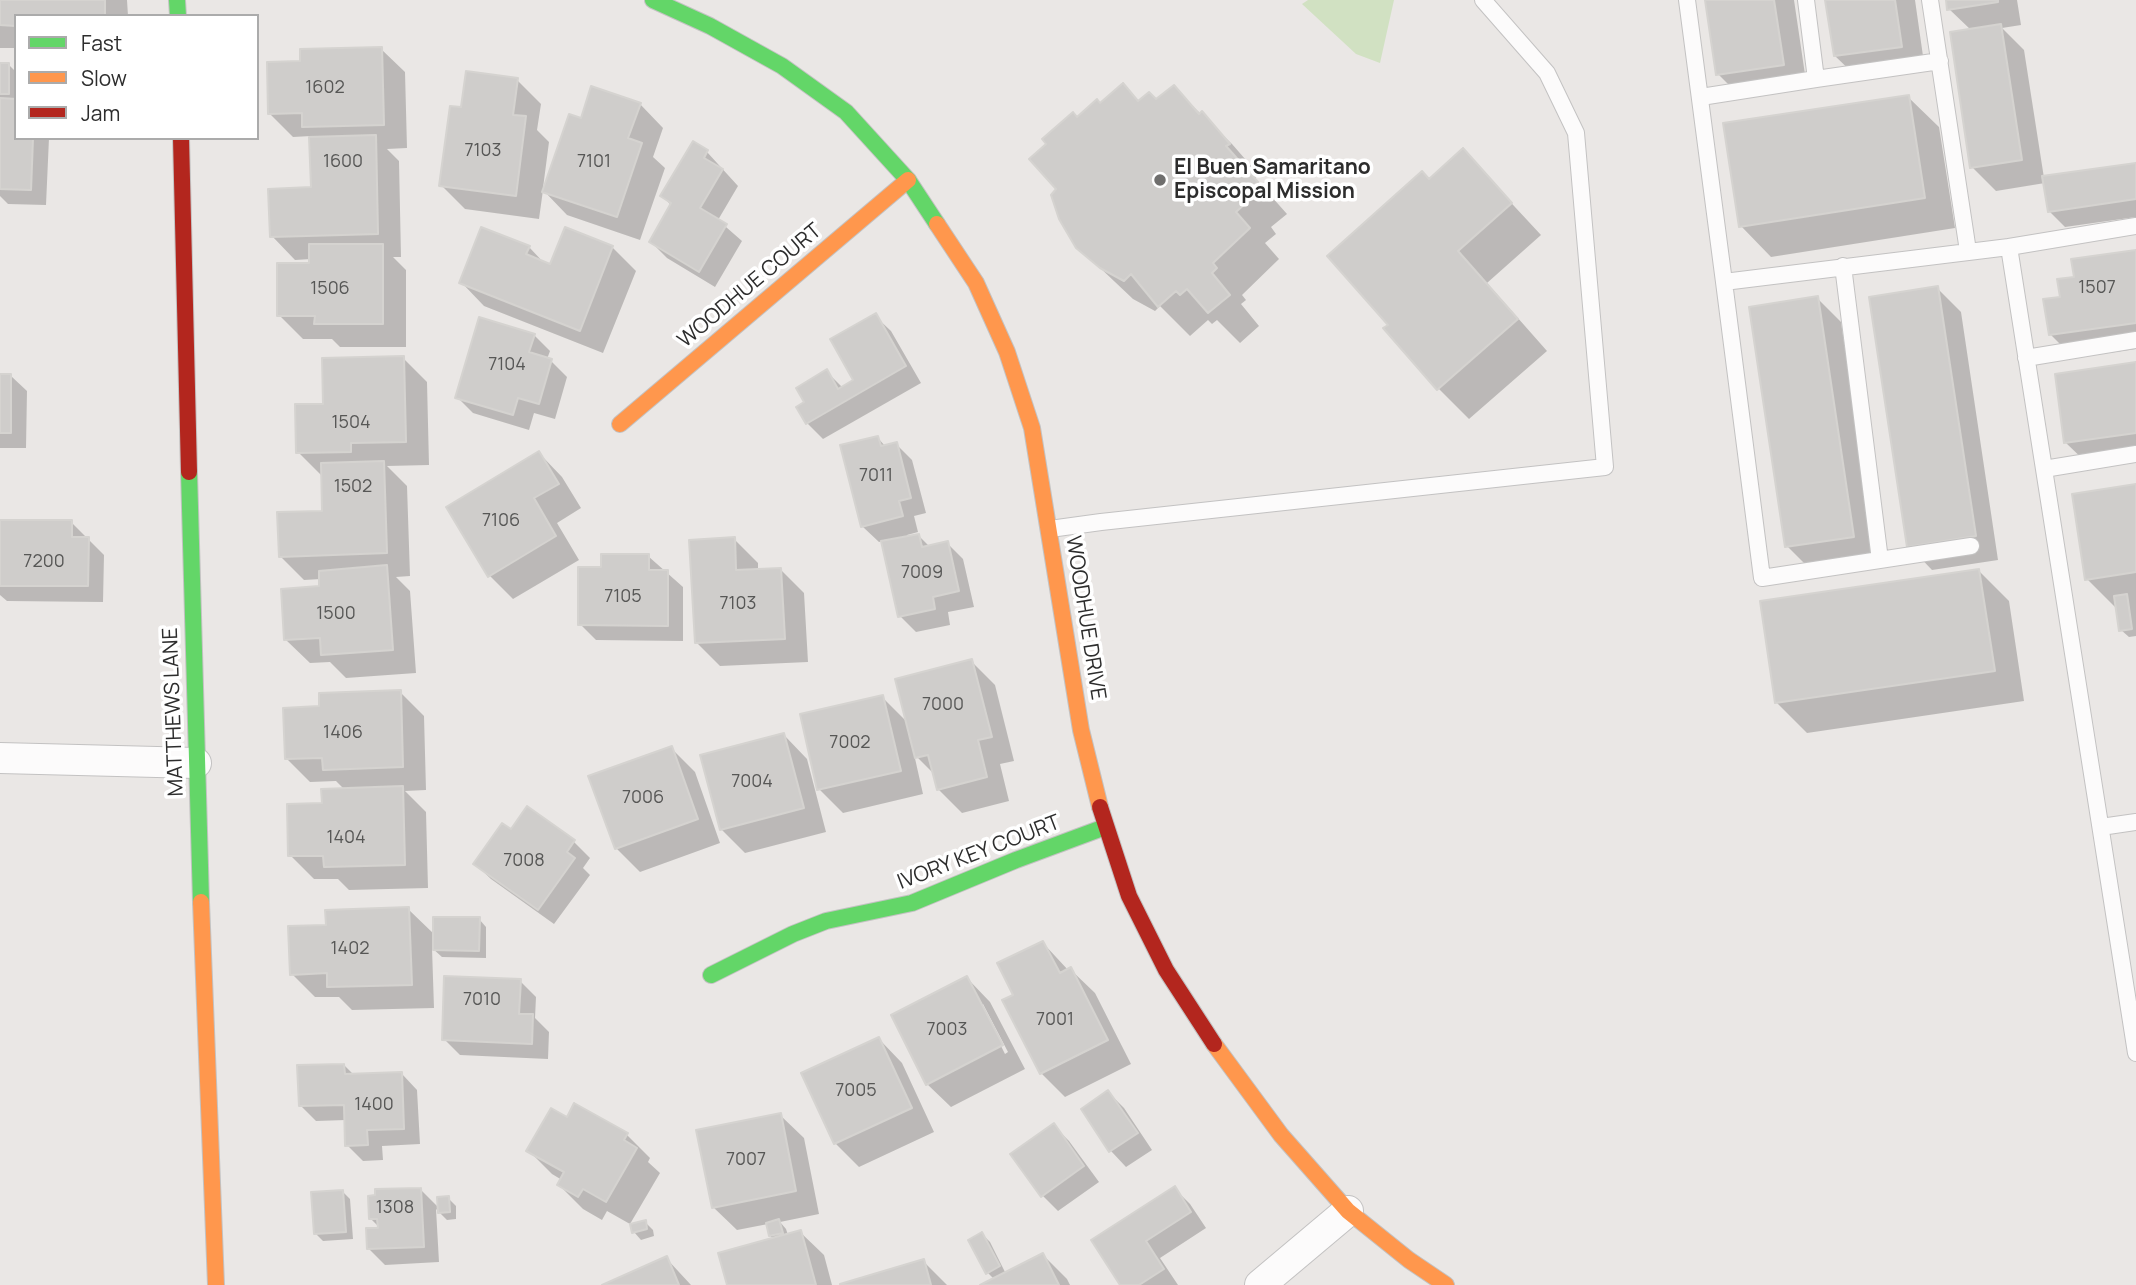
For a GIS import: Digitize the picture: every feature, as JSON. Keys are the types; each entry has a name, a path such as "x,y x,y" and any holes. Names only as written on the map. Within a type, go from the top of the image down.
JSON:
{"street":[{"name":"WOODHUE DRIVE","path":"653,0 710,26 782,66 846,112 908,180 976,283 1007,352 1032,428 1081,730 1105,827 1129,896 1166,970 1218,1050 1281,1135 1348,1210 1409,1261 1446,1285"},
{"name":"MATTHEWS LANE","path":"181,140 196,763 216,1285"},
{"name":"WOODHUE COURT","path":"620,424 908,180"},
{"path":"0,758 196,763"},
{"name":"IVORY KEY COURT","path":"711,975 793,934 826,921 912,903 1105,827"},
{"path":"1260,1285 1348,1210"}],"lane":[{"path":"1050,529 1605,467 1576,133 1547,73 1483,0"},
{"path":"1687,0 1762,578 1972,546"},
{"path":"1806,0 1816,79"},
{"path":"1930,0 1968,251"},
{"path":"1701,97 1940,61"},
{"path":"1724,282 2009,247 2136,226"},
{"path":"2009,247 2136,1054"},
{"path":"1843,266 1880,560"},
{"path":"2026,358 2136,340"},
{"path":"2044,469 2136,454"},
{"path":"2101,827 2136,822"}],"green space":[{"path":"1308,0 1394,0 1380,63 1356,54 1302,4"}],"building":[{"path":"0,0 105,0 105,14 14,14 14,26 0,25"},
{"path":"1705,0 1774,0 1784,65 1716,75"},
{"path":"1825,0 1895,0 1902,47 1834,56"},
{"path":"1946,0 1998,0 1998,2 1947,10"},
{"path":"2001,24 2022,160 1970,168 1950,32"},
{"path":"382,47 384,125 302,127 302,113 268,114 267,62 300,61 300,49"},
{"path":"0,63 9,63 9,94 0,94"},
{"path":"466,71 518,78 513,115 526,116 516,196 439,186 450,106 461,107"},
{"path":"1123,83 1138,101 1149,92 1156,99 1174,85 1199,114 1202,111 1230,144 1226,146 1258,182 1242,196 1247,202 1236,212 1250,228 1213,263 1217,268 1212,273 1230,295 1208,313 1187,289 1180,295 1176,291 1158,307 1131,274 1124,281 1100,268 1076,248 1059,219 1051,195 1056,189 1029,159 1046,144 1042,139 1073,112 1077,117 1097,99 1100,103"},
{"path":"591,86 641,103 628,138 642,143 617,217 542,192 569,114 581,118"},
{"path":"1909,95 1925,198 1739,227 1723,123"},
{"path":"0,98 14,99 14,140 33,140 31,190 0,189"},
{"path":"376,135 378,234 270,237 268,189 311,187 309,137"},
{"path":"693,141 708,150 704,158 723,169 700,208 727,224 699,272 649,242 671,203 660,196"},
{"path":"1463,148 1512,203 1458,251 1518,319 1437,390 1383,328 1388,325 1327,256 1422,171 1429,179"},
{"path":"2136,163 2136,199 2048,212 2042,176"},
{"path":"481,227 530,246 526,254 550,264 565,227 613,246 580,331 459,283"},
{"path":"309,244 383,244 383,324 314,324 315,316 277,316 277,263 309,263"},
{"path":"2136,250 2136,323 2049,335 2043,299 2060,297 2057,279 2074,277 2071,259"},
{"path":"1938,286 1976,536 1907,547 1869,297"},
{"path":"1818,296 1854,537 1785,547 1749,307"},
{"path":"876,313 906,366 806,424 796,407 804,402 796,388 827,369 838,389 853,380 830,339"},
{"path":"479,317 535,334 529,352 552,359 539,404 518,398 513,415 455,398"},
{"path":"404,356 406,442 351,443 351,452 296,453 295,404 323,404 322,358"},
{"path":"2136,362 2136,433 2064,443 2055,374"},
{"path":"0,374 11,374 11,433 0,433"},
{"path":"878,436 881,446 897,442 911,498 899,501 903,516 861,527 840,445"},
{"path":"539,451 559,484 534,498 556,536 488,577 446,507"},
{"path":"384,461 387,553 279,557 277,512 322,511 321,463"},
{"path":"2136,484 2136,572 2085,580 2072,494"},
{"path":"0,520 72,520 72,537 89,537 88,586 0,586"},
{"path":"919,534 922,547 948,541 959,591 933,597 935,609 898,617 881,541"},
{"path":"735,537 736,570 781,568 785,639 695,643 689,540"},
{"path":"601,554 649,554 649,570 668,570 668,626 578,625 578,567 601,567"},
{"path":"387,565 393,650 321,655 320,638 284,640 281,589 319,586 319,571"},
{"path":"1979,569 1995,671 1775,703 1760,601"},
{"path":"2127,594 2132,629 2119,631 2114,596"},
{"path":"972,659 992,737 978,740 987,777 937,790 928,755 915,758 895,679"},
{"path":"401,690 403,767 323,770 322,758 285,759 283,708 319,706 319,693"},
{"path":"883,695 901,771 817,790 800,714"},
{"path":"784,733 804,808 720,830 700,755"},
{"path":"672,746 698,819 615,849 588,776"},
{"path":"403,786 405,865 324,867 323,856 288,856 287,804 322,803 321,789"},
{"path":"527,806 575,840 567,852 575,858 538,910 473,864 502,823 511,829"},
{"path":"409,907 412,985 327,987 327,973 290,975 288,926 326,925 325,910"},
{"path":"433,917 480,917 479,951 433,950"},
{"path":"1043,941 1060,973 1071,967 1108,1040 1040,1074 1002,1000 1013,995 997,963"},
{"path":"444,976 521,979 519,1014 533,1014 532,1044 442,1040"},
{"path":"967,976 1003,1045 926,1085 891,1015"},
{"path":"879,1037 912,1108 834,1144 801,1073"},
{"path":"344,1064 345,1074 402,1072 404,1129 367,1130 368,1145 345,1146 344,1105 299,1106 297,1065"},
{"path":"1108,1090 1138,1133 1109,1152 1081,1109"},
{"path":"574,1103 628,1133 624,1140 637,1148 606,1202 583,1189 578,1197 557,1185 564,1172 526,1151 551,1108 567,1117"},
{"path":"781,1113 796,1191 712,1208 696,1130"},
{"path":"1054,1123 1084,1166 1041,1197 1010,1154"},
{"path":"1175,1186 1191,1212 1146,1241 1164,1269 1139,1285 1120,1285 1091,1240"},
{"path":"421,1188 424,1247 367,1249 366,1228 378,1228 377,1219 369,1219 368,1196 375,1195 375,1189"},
{"path":"343,1190 346,1232 314,1234 311,1192"},
{"path":"449,1196 450,1212 438,1213 437,1197"},
{"path":"779,1219 783,1233 769,1236 766,1223"},
{"path":"646,1220 647,1229 632,1233 630,1224"},
{"path":"801,1230 816,1285 727,1285 718,1253"},
{"path":"982,1232 1000,1266 986,1274 968,1240"},
{"path":"1043,1253 1059,1285 980,1285"},
{"path":"667,1256 679,1285 602,1285"},
{"path":"924,1259 931,1285 840,1285 840,1284"}],"traffic: fast":[{"path":"177,0 178,14"},
{"path":"653,0 710,26 782,66 846,112 908,180 937,224"},
{"path":"189,472 201,902"},
{"path":"711,975 793,934 826,921 912,903 1105,827"}],"traffic: slow":[{"path":"620,424 908,180"},
{"path":"937,224 976,283 1007,352 1032,428 1081,730 1100,807"},
{"path":"201,902 216,1285"},
{"path":"1214,1044 1281,1135 1348,1211 1409,1260 1446,1285"}],"traffic: jam":[{"path":"181,140 189,472"},
{"path":"1100,807 1129,896 1166,970 1214,1044"}],"place":[{"name":"El Buen Samaritano Episcopal Mission","path":"1160,180"}]}
